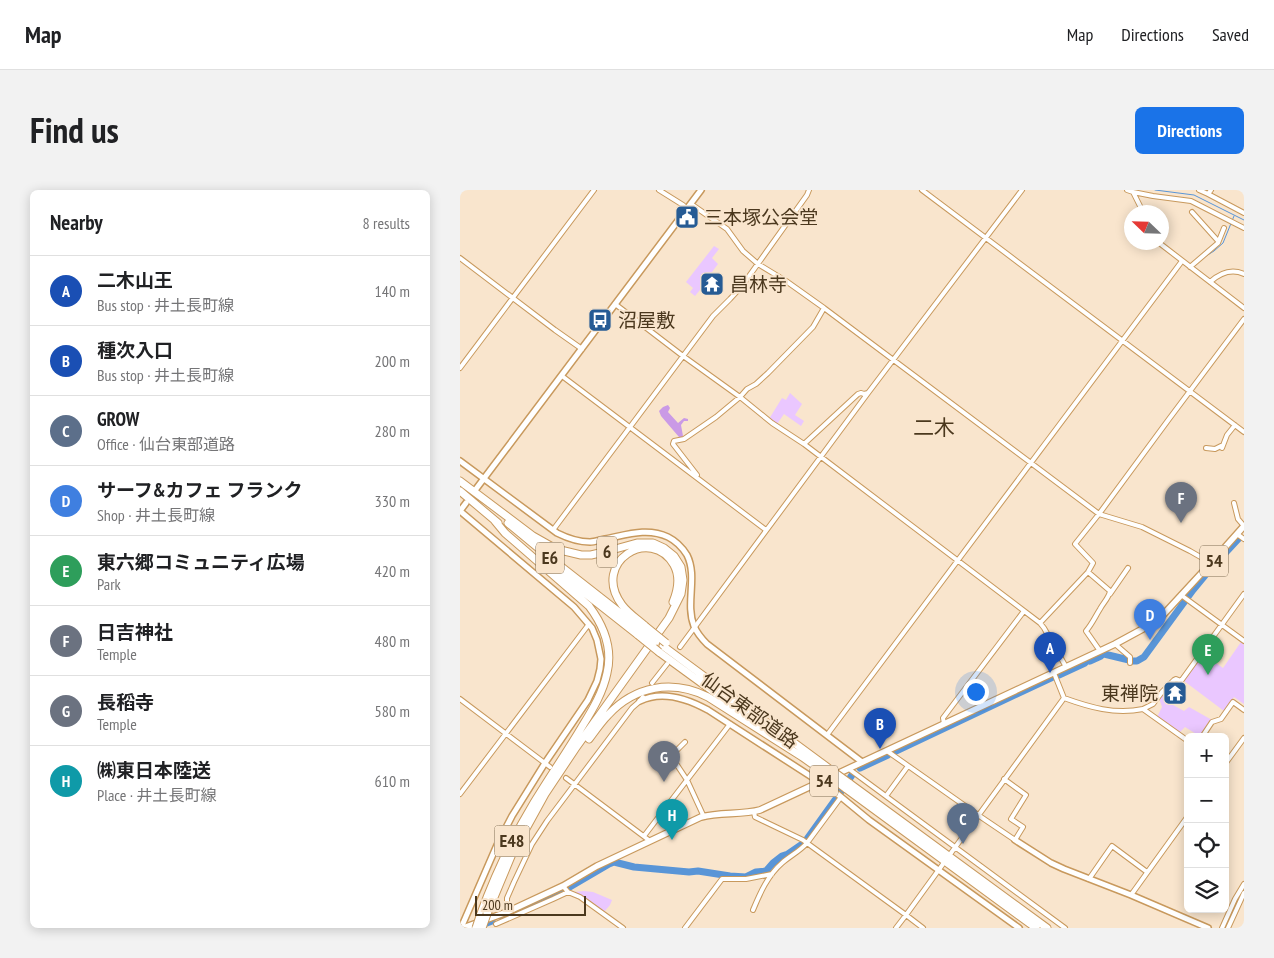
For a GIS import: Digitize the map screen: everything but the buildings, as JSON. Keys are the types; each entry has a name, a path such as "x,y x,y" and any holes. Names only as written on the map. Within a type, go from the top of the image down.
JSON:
{"highway":[{"name":"仙台東部道路","path":"460,482 559,565 804,758 828,771"},
{"name":"6","path":"460,482 527,531 556,549 581,555 608,551 638,543 652,543 670,552 678,561 682,573 682,594 669,618 575,749 539,806"},
{"name":"仙台東部道路","path":"460,491 495,521 642,630"},
{"path":"495,521 505,534 589,606 600,621 606,635 609,659 605,683 595,706 550,767"},
{"name":"6","path":"550,767 568,754 639,654 669,610 676,596 678,579 673,563 661,552 646,548 626,554 618,563 612,579 614,590 622,606 642,630"},
{"name":"仙台東部道路","path":"663,647 1036,928"},
{"path":"539,806 609,713 635,694 650,689 676,687 686,688 701,694 722,705 804,758"},
{"name":"E48","path":"482,928 495,877 550,767"},
{"name":"仙台東部道路","path":"847,786 1047,928"},
{"name":"E48","path":"476,928 484,915 512,854 539,806"}],"main road":[{"name":"54","path":"462,928 507,912 563,886 597,866 704,817 713,814 754,812 770,806 1115,644 1150,625 1185,598 1244,526"}],"street":[{"path":"460,368 594,190"},
{"path":"659,190 687,209"},
{"path":"476,489 701,190"},
{"path":"553,530 713,316 730,299 758,264 809,190"},
{"path":"922,190 1244,432"},
{"path":"680,647 868,393 1022,190"},
{"path":"1127,190 1153,196 1192,201 1244,228"},
{"path":"1200,190 1210,192 1244,213"},
{"path":"1132,192 1139,205"},
{"path":"691,204 726,229 743,251 758,264 824,308 1099,514 1142,526 1211,564"},
{"path":"1192,212 1218,241"},
{"path":"1190,267 1214,247 1224,228"},
{"path":"1168,250 1244,308"},
{"path":"460,258 582,349"},
{"path":"827,735 1182,261"},
{"path":"1210,282 1223,272 1237,270 1244,274"},
{"path":"615,304 1040,623 1066,667"},
{"path":"696,477 697,475 673,444 674,441 684,439 716,417 747,389 768,374 813,327 824,308"},
{"path":"1040,623 1088,572 1093,563 1075,544 1244,319"},
{"path":"562,376 766,530"},
{"path":"804,444 858,394 868,393"},
{"path":"1206,448 1215,449 1223,447 1227,436 1235,425"},
{"path":"460,460 557,534 573,540 590,542 642,532 661,534 674,540 690,561 692,584 690,599 694,627 707,644 862,762"},
{"path":"462,928 497,845 512,816 550,767 588,700 597,681 601,659 597,640 589,624 574,607 460,511 466,503"},
{"path":"1234,503 1238,519 1244,526"},
{"path":"1237,534 1244,540"},
{"path":"1100,651 1086,631 1128,568"},
{"path":"1088,572 1110,591 1110,594"},
{"path":"1054,673 1064,698 1084,705 1122,711 1143,708 1153,704 1174,680 1181,681 1244,594"},
{"path":"1185,598 1244,641"},
{"path":"944,724 943,718 1024,611"},
{"path":"460,794 589,624"},
{"path":"1115,644 1130,657 1130,662"},
{"path":"652,683 667,664"},
{"path":"507,912 507,898 532,844 547,821 632,708 641,699 662,696 684,699 702,707 730,724 841,797 868,820 1019,928"},
{"path":"951,853 1064,698"},
{"path":"460,699 550,767"},
{"path":"1205,733 1212,722 1221,719 1233,702 1244,710"},
{"path":"1143,708 1184,738"},
{"path":"644,836 730,724"},
{"path":"1229,759 1244,738"},
{"path":"685,742 671,756 687,780 704,817"},
{"path":"886,751 1051,863 1208,928"},
{"path":"886,796 908,766"},
{"path":"849,769 1064,928"},
{"path":"566,778 650,841"},
{"path":"1004,779 1026,795 1011,819 1023,827 1015,840"},
{"path":"753,910 772,874 781,863 803,848 841,797"},
{"path":"754,812 755,817 803,840 923,928"},
{"path":"1131,895 1184,821"},
{"path":"1089,879 1112,846 1147,872"},
{"path":"896,928 943,864"},
{"path":"685,928 722,879 746,879 772,874"},
{"path":"1222,928 1244,884"},
{"path":"563,886 568,892 580,897 623,928"},
{"path":"496,926 568,892"},
{"path":"1228,928 1244,893"},
{"path":"496,926 498,915"}],"shaded area":[{"path":"714,246 719,249 712,258 718,264 695,296 690,292 693,288 686,282"},
{"path":"790,393 802,404 795,415 804,421 801,426 784,414 777,424 769,419 782,398 786,400"},
{"path":"668,405 670,408 668,412 678,423 684,418 688,419 688,421 684,421 681,425 683,436 681,438 661,416 659,411"},
{"path":"1241,642 1244,645 1244,704 1234,697 1224,711 1184,681 1203,654 1223,668"},
{"path":"1164,694 1173,702 1173,705 1184,711 1189,707 1212,720 1204,733 1195,733 1185,727 1179,733 1157,717 1162,707 1159,698"},
{"path":"574,892 593,892 612,900 610,905 604,912"}],"waterway":[{"path":"1155,190 1194,195 1244,220"},
{"path":"1206,256 1223,243 1234,216"},
{"path":"1214,565 1239,538"},
{"path":"1132,661 1137,661 1144,657 1212,567"},
{"path":"1104,654 1129,660"},
{"path":"1090,661 1101,656"},
{"path":"1059,675 1085,663"},
{"path":"896,751 1053,677"},
{"path":"860,768 888,755"},
{"path":"840,793 852,775"},
{"path":"807,839 835,800"},
{"path":"568,888 614,862 634,867 689,872 698,871 746,877 756,872 766,871 782,856 804,843"},
{"path":"1225,928 1244,888"},
{"path":"502,917 563,891"},
{"path":"479,926 492,921"}],"place":[{"name":"三本塚公会堂","path":"687,217"},
{"name":"昌林寺","path":"712,284"},
{"name":"沼屋敷","path":"600,320"},
{"name":"日吉神社","path":"1181,523"},
{"name":"サーフ&カフェ フランク","path":"1150,640"},
{"name":"二木山王","path":"1050,673"},
{"name":"東六郷コミュニティ広場","path":"1208,675"},
{"name":"東禅院","path":"1175,693"},
{"name":"種次入口","path":"880,749"},
{"name":"長稻寺","path":"664,782"},
{"name":"㈱東日本陸送","path":"672,840"},
{"name":"GROW","path":"963,844"}],"district":[{"name":"二木","path":"934,428"}]}
